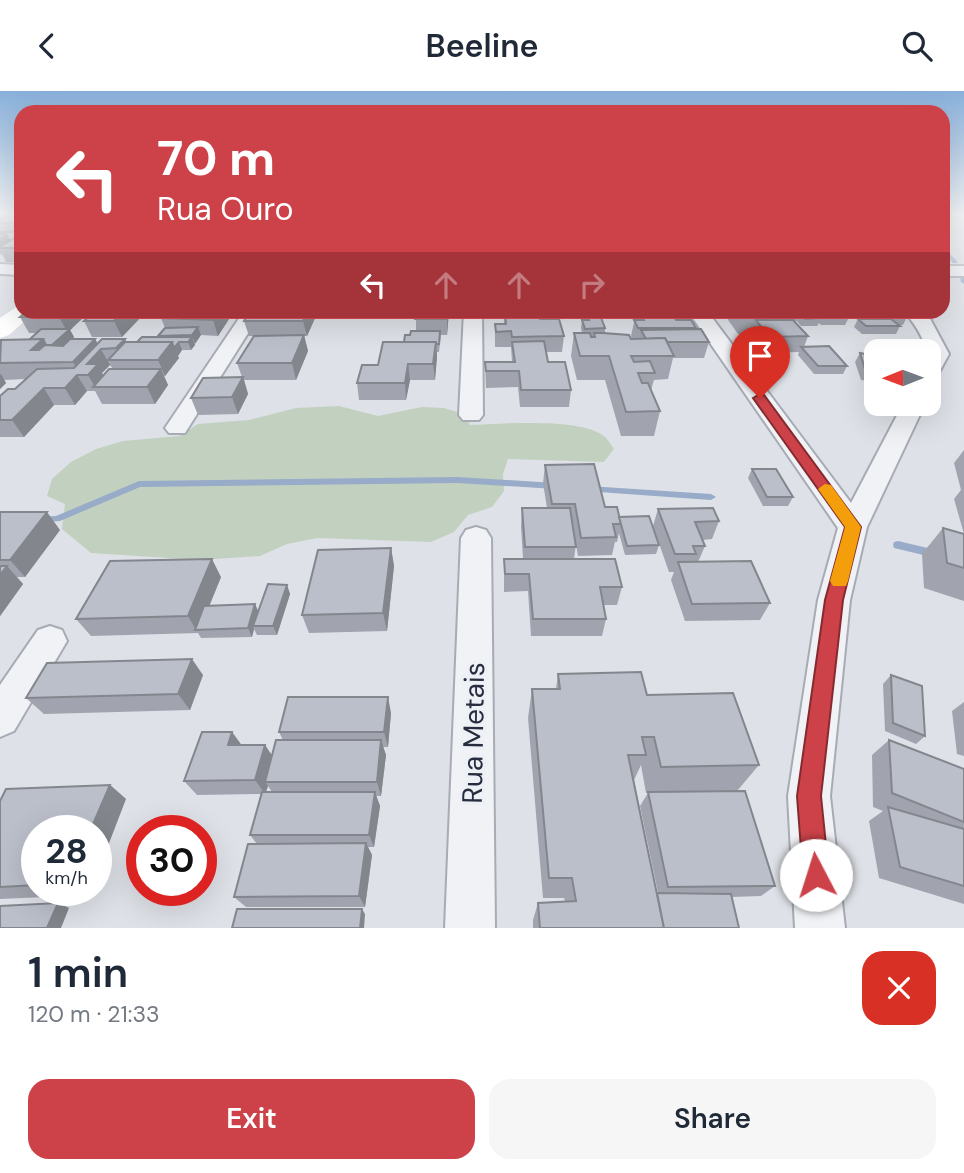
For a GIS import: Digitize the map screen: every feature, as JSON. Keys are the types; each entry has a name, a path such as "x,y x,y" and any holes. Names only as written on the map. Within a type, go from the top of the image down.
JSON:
{"street":[{"path":"0,330 14,319"},
{"path":"177,428 248,319"},
{"path":"471,415 473,319"},
{"path":"703,319 853,527"},
{"path":"922,319 932,339"},
{"path":"820,928 809,796 834,600 853,527 908,417"},
{"name":"Rua Metais","path":"470,928 476,538"},
{"path":"0,718 50,641"}],"green space":[{"path":"339,406 378,416 422,407 444,408 464,414 470,425 540,423 577,426 604,436 614,449 604,462 508,459 503,474 504,491 492,507 468,515 454,532 431,542 317,538 287,544 260,556 199,560 91,553 62,529 65,504 47,496 52,479 71,462 96,449 123,441 179,436 198,424 249,420 296,408"}],"building":[{"path":"86,319 116,319 114,321 84,321"},
{"path":"245,319 304,319 303,321 244,321"},
{"path":"506,319 559,319 564,336 512,337 511,331 496,332 495,324 506,324"},
{"path":"602,319 605,328 585,329 582,320"},
{"path":"858,319 891,319 900,326 866,326"},
{"path":"634,320 691,320 696,328 638,328"},
{"path":"756,320 793,320 808,336 769,337"},
{"path":"198,327 192,335 158,336 165,328"},
{"path":"41,329 70,329 52,345 46,345 43,339 29,340"},
{"path":"701,329 709,342 646,339 641,330"},
{"path":"411,331 440,331 439,344 404,342 405,335 410,335"},
{"path":"574,333 590,333 591,337 595,337 594,333 603,333 629,335 631,339 665,338 674,356 631,356 634,362 650,361 655,373 638,373 642,383 648,383 660,411 626,412 609,356 580,356"},
{"path":"304,335 292,363 237,363 254,336"},
{"path":"142,337 192,337 188,342 179,342 174,348 172,342 137,342"},
{"path":"43,339 31,350 39,350 45,345 63,346 70,339 95,339 73,362 0,363 1,340"},
{"path":"102,339 125,339 116,348 101,349 87,364 98,364 88,375 77,375 65,388 44,388 12,420 0,420 0,396 8,389 15,389 37,369 74,368"},
{"path":"544,341 548,362 565,362 571,390 521,390 519,371 486,371 485,362 515,362 512,342"},
{"path":"125,342 172,342 158,360 108,360"},
{"path":"383,342 436,342 433,364 408,364 405,383 357,383 362,365 378,365"},
{"path":"829,346 847,366 818,366 801,347"},
{"path":"109,369 161,369 147,387 93,387"},
{"path":"243,377 232,397 191,398 203,378"},
{"path":"594,464 605,507 617,507 621,524 613,524 616,537 581,538 575,504 552,504 545,465"},
{"path":"752,469 776,469 793,497 767,497"},
{"path":"522,508 570,508 576,547 525,547"},
{"path":"713,508 719,521 695,522 705,546 693,546 696,554 675,554 658,509"},
{"path":"0,512 47,512 10,560 0,560"},
{"path":"649,516 659,545 627,546 619,517"},
{"path":"943,528 964,534 964,568 947,563"},
{"path":"391,548 383,613 302,615 318,550"},
{"path":"212,559 188,616 76,619 110,561"},
{"path":"504,559 615,559 622,587 600,587 606,619 533,619 529,574 505,574"},
{"path":"751,561 770,603 692,604 678,562"},
{"path":"0,566 7,566 0,575"},
{"path":"268,584 287,585 273,626 253,626"},
{"path":"255,604 248,628 195,630 204,606"},
{"path":"192,659 178,694 26,698 47,663"},
{"path":"641,672 647,695 733,693 759,765 661,767 654,737 642,737 646,755 628,755 664,928 540,928 538,903 576,901 572,878 549,878 532,689 560,689 558,674"},
{"path":"891,675 922,686 925,736 893,723"},
{"path":"288,697 388,697 384,732 279,732"},
{"path":"202,732 232,732 228,745 265,745 255,780 184,781"},
{"path":"276,740 381,740 377,782 265,782"},
{"path":"889,740 964,769 964,822 892,793"},
{"path":"110,785 97,815 21,815 21,886 0,887 0,801 6,789"},
{"path":"745,791 775,886 668,887 648,792"},
{"path":"262,792 375,792 369,835 250,835"},
{"path":"888,807 964,829 964,886 900,867"},
{"path":"366,843 359,896 234,897 248,844"},
{"path":"657,893 731,894 739,928 664,928"},
{"path":"0,906 57,906 47,928 0,928"},
{"path":"237,909 362,909 360,928 232,928"}],"waterway":[{"path":"950,257 955,262"},
{"path":"962,278 964,282"},
{"path":"39,520 57,519 139,484 457,480 555,486"},
{"path":"588,489 711,497"},
{"path":"898,545 936,554"}],"slow traffic":[{"path":"825,489 853,527 839,581"}],"route":[{"path":"760,398 853,527 834,600 809,796 816,875"}]}
